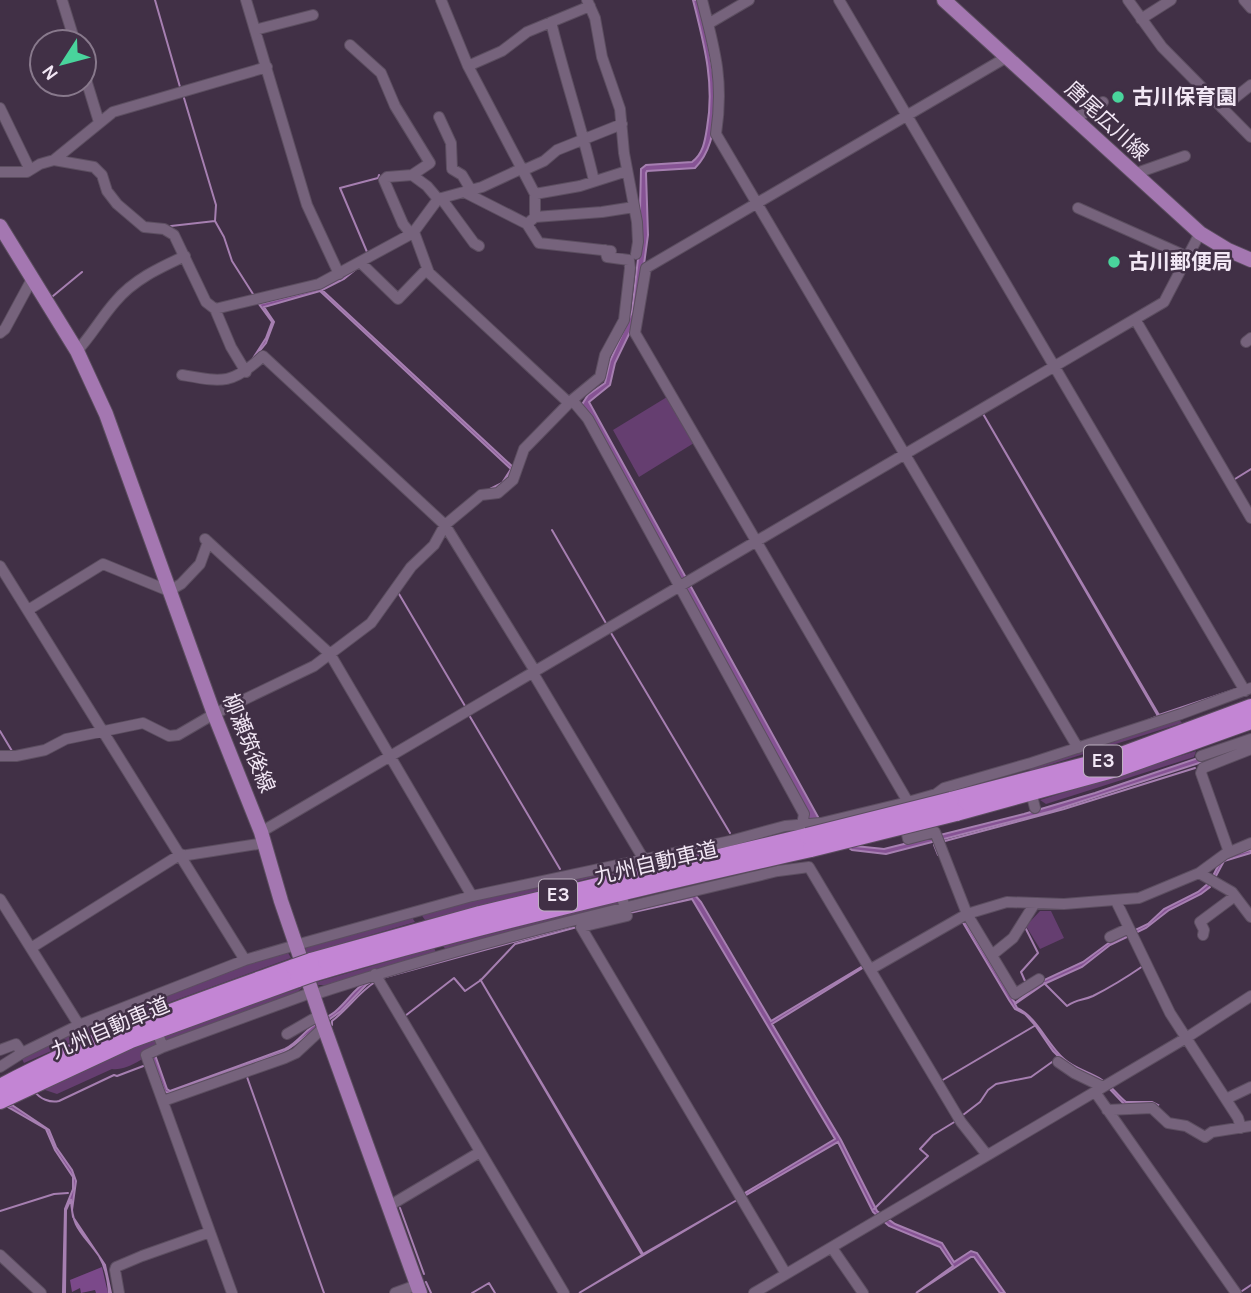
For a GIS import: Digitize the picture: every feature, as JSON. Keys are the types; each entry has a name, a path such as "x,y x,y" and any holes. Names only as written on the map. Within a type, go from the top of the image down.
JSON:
{"highway":[{"name":"九州自動車道","path":"954,807 1116,757 1251,707"},
{"name":"九州自動車道","path":"0,1087 42,1073 167,1012 480,914 807,837 954,807 1120,768 1251,721"},
{"name":"九州自動車道","path":"0,1101 42,1073"}],"main road":[{"name":"唐尾広川線","path":"944,0 1200,233 1251,260"},
{"name":"柳瀬筑後線","path":"0,226 77,351 106,414 214,714 262,838 322,1021 419,1289"}],"street":[{"path":"62,0 71,28"},
{"path":"246,0 307,205 339,274"},
{"path":"441,0 468,66 535,194 531,221 538,243 636,254 662,260"},
{"path":"702,0 720,82 716,134 1077,748"},
{"path":"708,24 749,0"},
{"path":"807,837 821,823 1027,768 1248,689 839,0"},
{"path":"1128,0 1162,47 1251,136"},
{"path":"1141,19 1171,0"},
{"path":"1244,0 1251,8"},
{"path":"468,66 502,51 527,32 588,3 595,18 602,57 620,109 638,242 636,254"},
{"path":"255,30 313,15"},
{"path":"551,22 594,181"},
{"path":"350,45 381,73 395,106 430,163 412,175 387,177 384,180 403,224 412,233 429,273"},
{"path":"1007,57 646,268 635,333 904,803 908,839 935,832 967,914 1015,994 1039,979"},
{"path":"0,172 30,170 54,160 113,112 267,67"},
{"path":"1222,108 1251,85"},
{"path":"92,98 99,122"},
{"path":"1074,119 1103,102"},
{"path":"0,107 30,170"},
{"path":"439,117 451,143 452,169 462,175 468,191 531,221 634,207"},
{"path":"215,309 319,284 412,233 440,198 468,191 544,161 557,150 622,124"},
{"path":"1134,174 1185,156"},
{"path":"54,160 94,167 102,175 107,191 117,204 144,227 164,229 174,235 206,302 215,309 230,347 246,372"},
{"path":"535,194 580,187 627,171"},
{"path":"412,175 440,198 479,246"},
{"path":"1077,208 1188,257"},
{"path":"31,948 181,855 262,838 391,756 1135,320 1164,302 1200,233"},
{"path":"0,756 16,756 45,750 66,739 143,723 169,736 178,735 214,714 314,666 370,623 411,567 434,545 445,525 481,495 498,493 513,480 524,449 600,377 605,355 624,320 630,268 629,260 607,257 605,250"},
{"path":"77,351 93,334 115,302 132,286 155,269 185,256"},
{"path":"360,262 398,299 426,270 588,419 804,814 807,837"},
{"path":"0,333 5,329 32,279"},
{"path":"1135,320 1251,518"},
{"path":"182,375 215,381 239,376 263,356 445,525 643,858"},
{"path":"27,610 103,564 169,591 181,584 200,564 207,541 330,654 472,896"},
{"path":"0,566 245,960"},
{"path":"1201,756 1251,739"},
{"path":"1229,852 1201,773 1203,768 1251,749"},
{"path":"0,1067 79,1025 245,960 296,945 415,918 472,896 615,869 643,858 730,841 785,826 807,837"},
{"path":"871,969 967,914 1007,902 1064,904 1139,898 1199,873 1229,852 1251,843"},
{"path":"232,1293 146,1055 161,1042 313,993 377,976 438,951 624,903 778,871 809,867 961,1122 987,1155"},
{"path":"1199,873 1232,892 1251,917"},
{"path":"1203,935 1200,922 1236,896"},
{"path":"0,900 79,1025"},
{"path":"1115,901 1170,1013 1246,1127"},
{"path":"624,903 627,916 581,927 786,1274"},
{"path":"992,955 1013,938 1035,903"},
{"path":"1110,937 1127,929"},
{"path":"377,976 564,1293"},
{"path":"754,1293 1186,1038 1251,996"},
{"path":"135,1002 142,1013"},
{"path":"163,1101 296,1053 322,1021"},
{"path":"287,1034 322,1021"},
{"path":"0,1050 16,1044 22,1053"},
{"path":"1058,1062 1099,1089 1107,1110 1236,1293"},
{"path":"1226,1099 1251,1087"},
{"path":"1107,1110 1152,1108 1168,1123 1186,1126 1205,1137 1212,1132 1246,1127"},
{"path":"389,1206 480,1152"},
{"path":"119,1293 116,1267 210,1232"},
{"path":"831,1248 863,1293"},
{"path":"0,1255 41,1293"},
{"path":"395,1293 419,1289"}],"shaded area":[{"path":"693,0 698,0 712,63 715,87 713,132 706,152 695,168 646,173 648,235 638,308 632,328 615,363 610,385 589,402 823,826 855,846 884,849 1095,793 1251,740 1251,746 1052,811 886,854 852,850 808,821 581,406 588,395 605,383 610,361 632,312 639,250 641,169 646,165 692,162 699,155 704,142 709,111 709,79"},
{"path":"360,266 344,279 322,290 514,468 502,483 511,469 320,291 264,307 274,322 266,343 250,363 266,338 272,322 259,304 319,289"},
{"path":"667,397 694,443 639,477 613,430"},
{"path":"982,412 1159,715 1239,688 1127,729 1158,716"},
{"path":"1177,717 1182,723 1030,771 1029,768"},
{"path":"1196,751 1194,757 1046,804 1040,800"},
{"path":"1251,850 1251,853 1224,861 1210,887 1201,894 1169,910 1146,928 1110,945 1082,967 1044,984 1015,1004 1031,1018 1068,1062 1105,1082 1126,1102 1152,1102 1158,1105 1156,1107 1124,1104 1105,1084 1063,1061 1025,1014 1015,1009 962,921 964,920 1015,1003 1042,981 1083,962 1110,942 1148,924 1164,909 1198,892 1210,882 1220,862 1231,855"},
{"path":"612,870 606,874 425,920 420,913"},
{"path":"694,894 771,1021 864,967 772,1024 841,1140 877,1211 895,1224 942,1243 954,1262 971,1251 977,1253 1005,1293 1000,1293 974,1257 971,1257 916,1293 953,1266 940,1247 889,1226 873,1212 838,1142 746,1195 745,1193 835,1139 692,899 576,925 382,978 379,974"},
{"path":"620,901 621,907 448,952 443,946"},
{"path":"1040,911 1051,911 1064,938 1040,949 1026,926"},
{"path":"411,916 415,922 306,954 308,945"},
{"path":"434,948 436,952 326,985 318,985 317,982"},
{"path":"283,950 287,951 291,958 143,1012 136,1003"},
{"path":"480,979 643,1254 737,1200 579,1293 642,1255"},
{"path":"374,980 341,1011 284,1052 170,1093 165,1092 151,1057 155,1055 170,1091 285,1049 342,1006 358,988"},
{"path":"303,987 293,996 168,1042 159,1035"},
{"path":"134,1004 140,1012 24,1063 21,1057"},
{"path":"156,1036 161,1046 132,1065 112,1069 57,1094 42,1089"},
{"path":"12,1105 49,1130 76,1181 72,1210 71,1199 66,1210 65,1293 65,1209 73,1189 73,1177 55,1150 46,1129 8,1107"},
{"path":"74,1218 99,1256 79,1230"},
{"path":"99,1256 105,1265 111,1293 109,1293"},
{"path":"102,1267 108,1293 96,1293 95,1290 81,1293 80,1288 72,1292 70,1280"}],"waterway":[{"path":"155,0 180,87"},
{"path":"184,98 216,205 215,221"},
{"path":"367,252 340,188 378,178 379,175"},
{"path":"171,226 215,221 232,261 253,294"},
{"path":"53,296 82,272"},
{"path":"1235,479 1251,469"},
{"path":"552,530 607,625"},
{"path":"399,594 465,706"},
{"path":"611,633 730,833"},
{"path":"469,715 560,869"},
{"path":"0,731 12,751"},
{"path":"945,841 1064,809 1195,768"},
{"path":"934,845 938,855"},
{"path":"405,1016 454,978 465,991 481,980 515,944 577,927"},
{"path":"1025,981 1021,972 1038,953 1026,929"},
{"path":"1044,983 1067,1006 1100,993 1143,966"},
{"path":"332,1025 332,1021 375,982"},
{"path":"941,1081 1036,1025"},
{"path":"963,1115 980,1102 996,1084 1031,1077 1052,1062"},
{"path":"34,1091 45,1100 59,1101 114,1075 146,1065"},
{"path":"247,1077 324,1293"},
{"path":"874,1209 928,1156 920,1149 933,1135 956,1121"},
{"path":"0,1211 54,1194 68,1193"},
{"path":"400,1208 424,1274"},
{"path":"426,1282 431,1293"},
{"path":"472,1293 489,1283 495,1293"},
{"path":"1242,1291 1251,1285"}],"place":[{"name":"古川保育園","path":"1118,97"},
{"name":"古川郵便局","path":"1114,262"}]}
